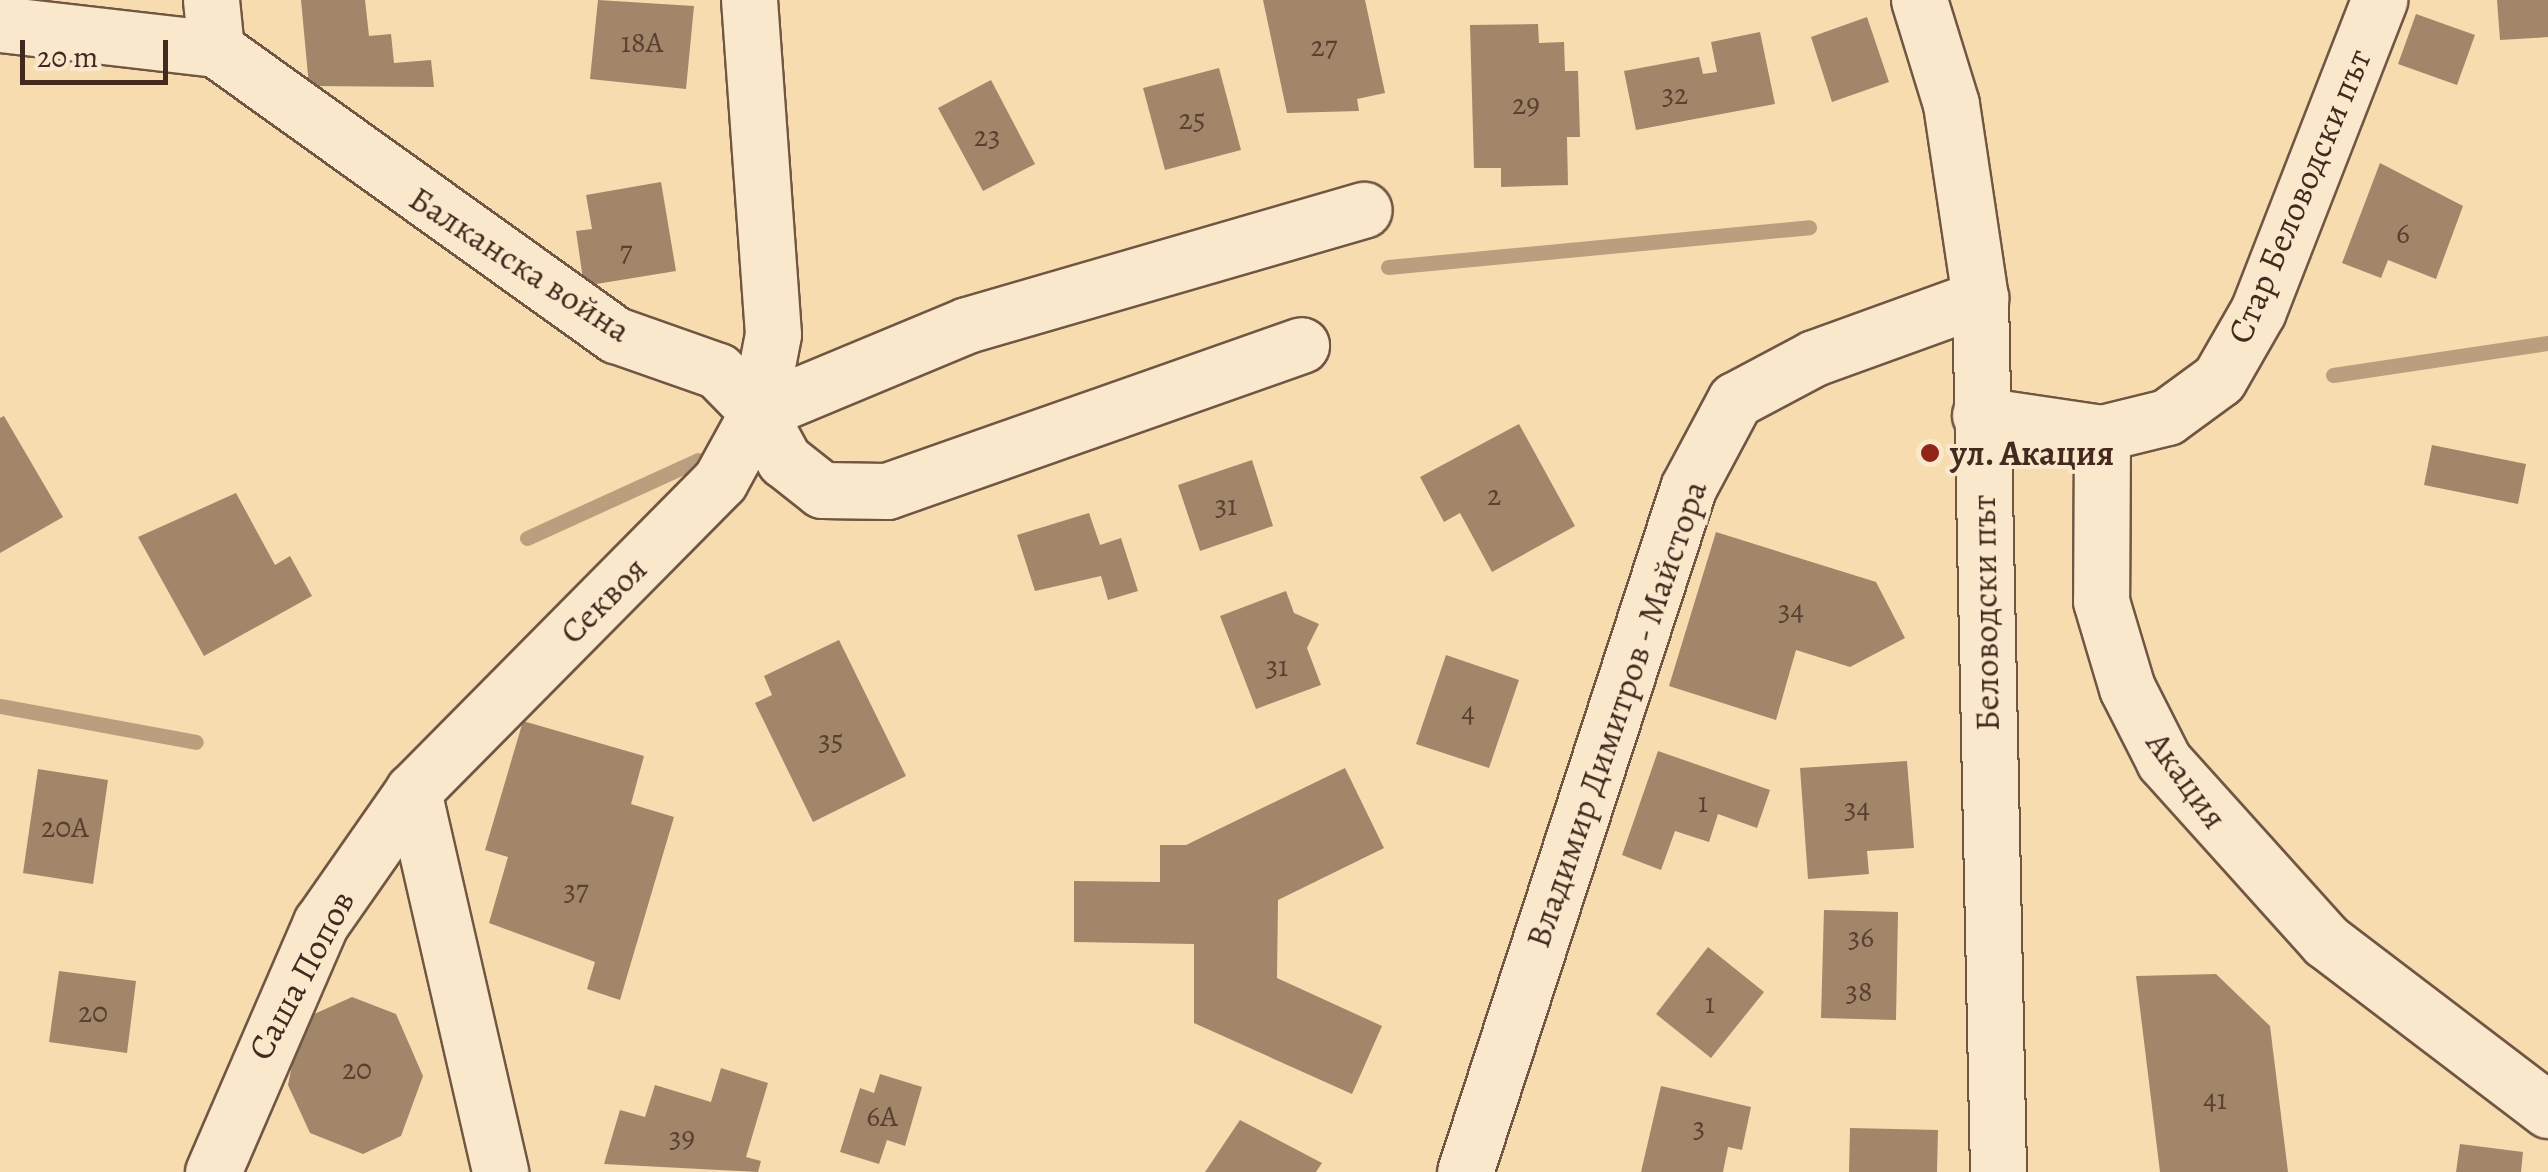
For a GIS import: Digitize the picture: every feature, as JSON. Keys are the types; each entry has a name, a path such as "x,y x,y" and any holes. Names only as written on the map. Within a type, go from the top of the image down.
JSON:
{"street":[{"name":"Секвоя","path":"413,791 720,481 758,412 773,334 750,0"},
{"name":"Беловодски път","path":"1919,0 1951,104 1980,298 1998,1172"},
{"name":"Стар Беловодски път","path":"2102,433 2167,416 2218,379 2258,311 2379,0"},
{"name":"Балканска война","path":"0,24 214,24 494,255 616,336 718,371 758,412 784,460 822,490 887,491 1300,346"},
{"path":"758,412 966,325 1364,210"},
{"name":"Владимир Димитров - Майстора","path":"1465,1172 1688,488 1735,400 1814,358 1980,298"},
{"path":"1980,415 2102,433"},
{"name":"Акация","path":"2102,433 2100,601 2128,688 2164,761 2326,942 2548,1110"},
{"path":"413,791 500,1172"},
{"name":"Саша Попов","path":"214,1172 320,922 413,791"}],"building":[{"path":"301,0 365,0 369,36 391,34 394,63 431,60 434,87 309,86"},
{"path":"598,0 694,6 686,89 590,79"},
{"path":"1263,0 1365,0 1385,93 1357,99 1359,111 1287,113"},
{"path":"2497,0 2548,0 2548,37 2500,40"},
{"path":"2416,14 2475,35 2457,85 2398,64"},
{"path":"1867,17 1889,82 1832,102 1811,37"},
{"path":"1538,24 1539,43 1564,42 1565,71 1578,71 1580,137 1567,137 1568,185 1501,187 1501,168 1474,168 1470,25"},
{"path":"1760,32 1775,104 1636,130 1624,71 1699,57 1703,74 1717,72 1711,42"},
{"path":"1219,68 1241,150 1165,170 1143,88"},
{"path":"991,80 1035,164 983,191 938,108"},
{"path":"2380,163 2463,206 2436,279 2388,260 2381,278 2342,263"},
{"path":"661,182 676,271 584,286 576,231 592,229 586,195"},
{"path":"4,416 63,517 0,553 0,418"},
{"path":"1519,424 1575,526 1492,572 1460,513 1444,522 1420,477"},
{"path":"2432,445 2526,464 2518,504 2424,485"},
{"path":"1252,460 1273,526 1200,551 1178,485"},
{"path":"236,493 275,565 290,556 312,596 204,656 138,537"},
{"path":"1089,513 1100,545 1121,538 1138,591 1108,600 1101,576 1035,591 1017,535"},
{"path":"1716,532 1876,582 1905,638 1850,667 1796,650 1776,720 1669,686"},
{"path":"1286,591 1294,613 1319,624 1307,648 1321,685 1256,709 1220,616"},
{"path":"839,640 906,776 813,822 755,703 772,695 764,676"},
{"path":"1446,655 1519,680 1489,768 1416,744"},
{"path":"523,721 644,756 631,804 674,817 620,1000 587,989 595,962 489,923 508,857 485,850"},
{"path":"1658,751 1770,790 1757,828 1718,814 1709,842 1675,831 1661,870 1622,855"},
{"path":"1907,761 1914,848 1867,851 1869,874 1808,879 1800,768"},
{"path":"1345,768 1384,848 1278,900 1277,978 1382,1026 1352,1094 1194,1023 1194,944 1074,942 1074,881 1160,882 1160,845 1186,845"},
{"path":"38,769 108,780 93,884 23,873"},
{"path":"1824,910 1898,912 1896,1020 1821,1018"},
{"path":"1708,947 1764,992 1711,1058 1656,1014"},
{"path":"59,971 136,981 127,1053 49,1042"},
{"path":"2216,974 2270,1026 2288,1172 2160,1172 2136,976"},
{"path":"352,997 396,1014 423,1076 401,1136 363,1154 310,1133 288,1085 301,1020"},
{"path":"721,1068 768,1083 746,1157 761,1161 758,1172 604,1164 620,1110 645,1117 655,1085 711,1102"},
{"path":"880,1074 922,1087 905,1146 887,1140 879,1164 840,1152 860,1088 874,1093"},
{"path":"1661,1086 1751,1107 1742,1150 1728,1147 1723,1172 1641,1172"},
{"path":"1240,1120 1322,1163 1316,1172 1205,1172"},
{"path":"1850,1128 1938,1130 1937,1172 1849,1172"},
{"path":"2460,1144 2523,1152 2521,1172 2456,1172"}],"waterway":[{"path":"1388,267 1809,227"},
{"path":"2333,375 2548,343"},
{"path":"527,538 698,460"},
{"path":"0,706 196,742"}],"place":[{"name":"ул. Акация","path":"1930,453"}]}
